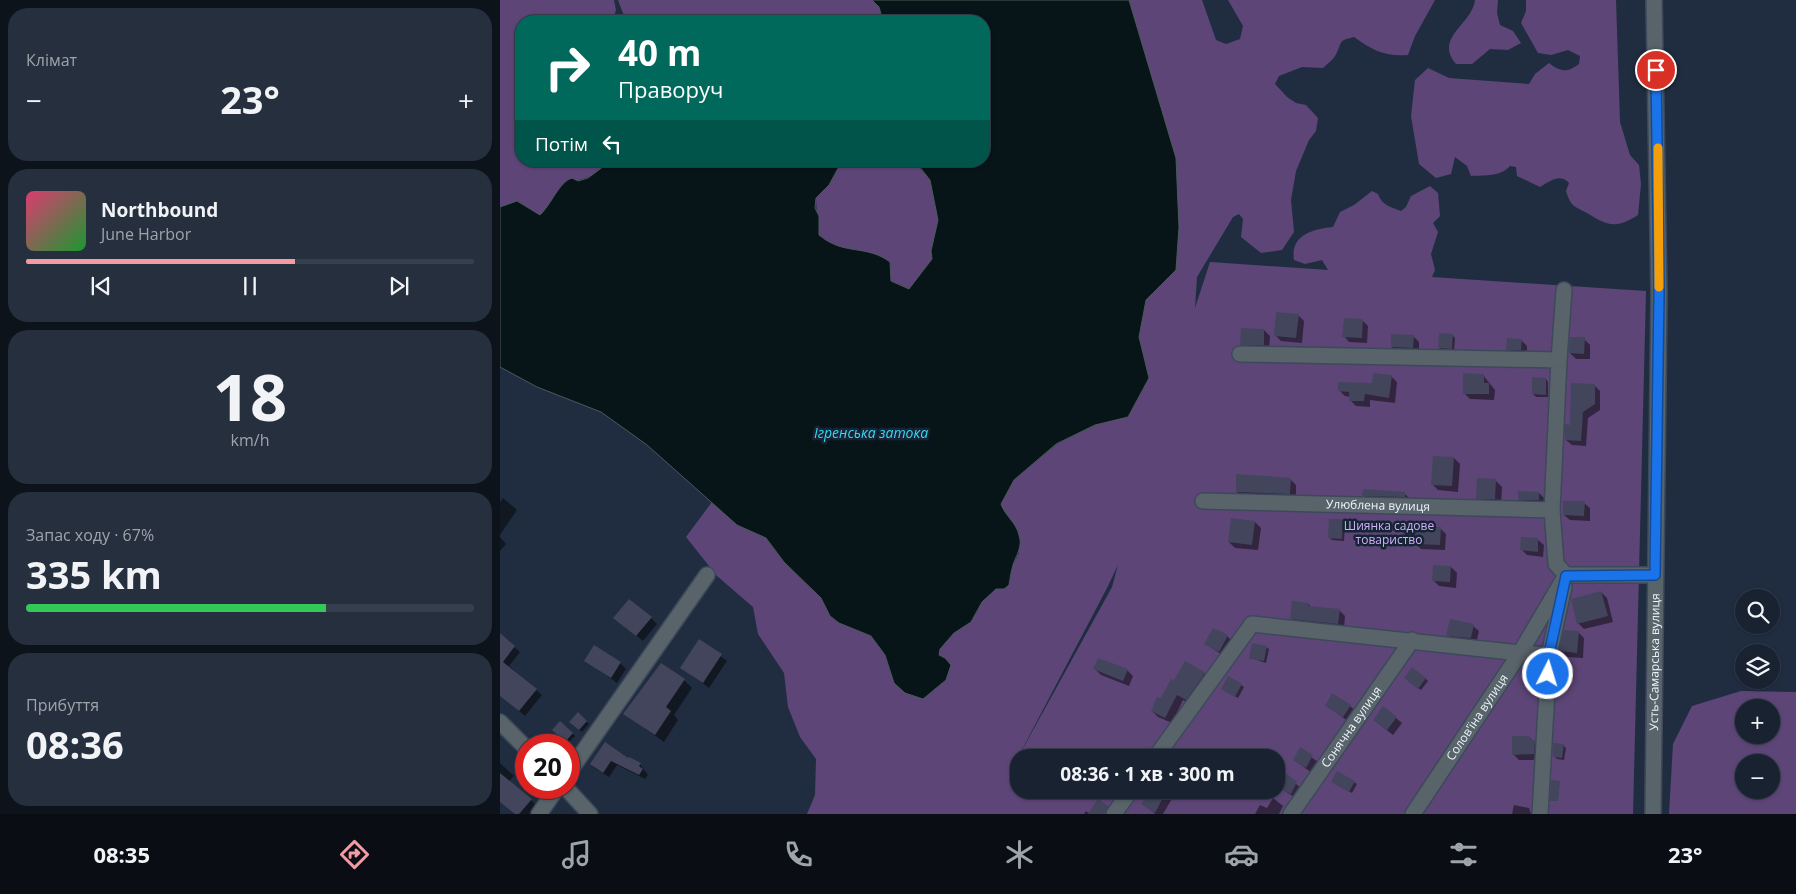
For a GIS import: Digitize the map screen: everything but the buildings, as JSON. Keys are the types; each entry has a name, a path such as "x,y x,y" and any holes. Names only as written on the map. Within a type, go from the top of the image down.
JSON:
{"street":[{"name":"Усть-Самарська вулиця","path":"1653,814 1659,294 1654,0"},
{"path":"1564,290 1552,510 1556,564 1566,576"},
{"path":"1240,354 1559,360"},
{"name":"Улюблена вулиця","path":"1203,500 1552,510"},
{"path":"580,756 707,575"},
{"path":"1566,576 1655,575"},
{"path":"1540,814 1549,654 1566,576"},
{"name":"Солов'їна вулиця","path":"1413,814 1520,653 1566,576"},
{"path":"1162,749 1252,624 1520,653 1549,654"},
{"name":"Сонячна вулиця","path":"1291,814 1412,640"},
{"path":"500,722 515,737"},
{"path":"538,814 550,799"},
{"path":"576,799 590,814"},
{"path":"1114,814 1125,799"}],"green space":[{"path":"500,0 614,0 616,10 614,15 515,15 515,167 603,167 580,180 567,180 540,215 517,201 500,207"},
{"path":"618,0 872,0 879,7 881,15 624,15"},
{"name":"Шиянка садове товариство","path":"1129,0 1202,0 1216,40 1226,44 1240,39 1243,26 1228,0 1435,0 1415,36 1408,55 1392,55 1379,52 1354,37 1342,41 1334,58 1323,68 1302,67 1279,76 1275,84 1287,97 1296,103 1306,105 1318,118 1316,131 1309,140 1296,171 1291,200 1294,232 1282,250 1261,253 1241,237 1243,219 1239,214 1233,217 1197,277 1195,308 1210,262 1328,270 1322,260 1305,264 1294,260 1294,251 1299,239 1318,229 1333,227 1340,212 1354,205 1372,191 1378,194 1387,205 1401,211 1406,207 1411,196 1430,186 1438,193 1440,216 1433,223 1438,232 1431,254 1435,270 1432,277 1646,291 1633,814 807,814 815,795 816,759 800,737 788,707 784,673 758,634 753,607 717,576 686,537 712,502 737,525 766,538 784,562 821,598 831,616 839,623 871,636 885,655 894,683 923,699 946,680 942,657 939,655 940,649 954,633 971,622 982,602 997,588 1004,589 1009,585 1013,565 1019,553 1012,521 1004,513 1001,504 1014,480 1057,444 1095,425 1128,417 1149,378 1139,337 1146,300 1176,269 1148,68","holes":["1118,565 1112,587 1023,749 1285,749 1285,799 1010,799 1010,749 1022,749"]},
{"path":"1475,0 1498,0 1497,13 1500,25 1513,31 1521,43 1508,50 1490,49 1472,64 1456,64 1450,55 1449,46 1456,31 1468,17"},
{"path":"1526,0 1616,0 1620,122 1630,155 1639,165 1641,184 1638,215 1624,222 1618,224 1607,223 1576,207 1571,203 1566,191 1569,183 1559,178 1547,182 1540,187 1517,176 1516,167 1510,166 1497,174 1471,176 1467,166 1455,157 1451,174 1436,178 1419,164 1411,116 1415,80 1428,68 1449,78 1529,84 1535,74 1549,63 1564,70 1571,69 1579,64 1580,56 1568,50 1551,55 1538,53 1521,23 1526,11"},
{"path":"839,167 919,167 930,180 938,221 931,251 932,259 909,289 891,281 890,262 839,248 818,235 816,198 829,185"},
{"path":"1741,691 1796,692 1796,814 1669,814 1673,744 1692,706"}],"water":[{"name":"Ігренська затока","path":"872,0 1129,0 1176,158 1179,227 1176,270 1146,300 1139,337 1149,378 1128,417 1095,425 1056,444 1014,480 1001,504 1018,530 1020,539 1020,547 1012,567 1009,585 1004,589 996,589 982,602 971,622 954,633 940,649 939,655 945,658 951,665 946,680 923,699 905,693 894,683 885,655 871,636 839,623 830,616 821,598 784,562 766,538 737,525 647,445 601,412 537,387 500,367 500,207 517,201 540,215 567,180 572,178 578,181 588,178 603,167 839,167 829,185 816,198 815,208 819,216 819,235 837,246 872,253 890,262 891,281 909,289 932,259 931,251 938,220 930,180 920,167 990,167 990,15 881,15 879,7"}],"slow traffic":[{"path":"1658,148 1659,287"}],"route":[{"path":"1548,674 1549,654 1566,576 1655,575 1659,294 1656,70"}]}
